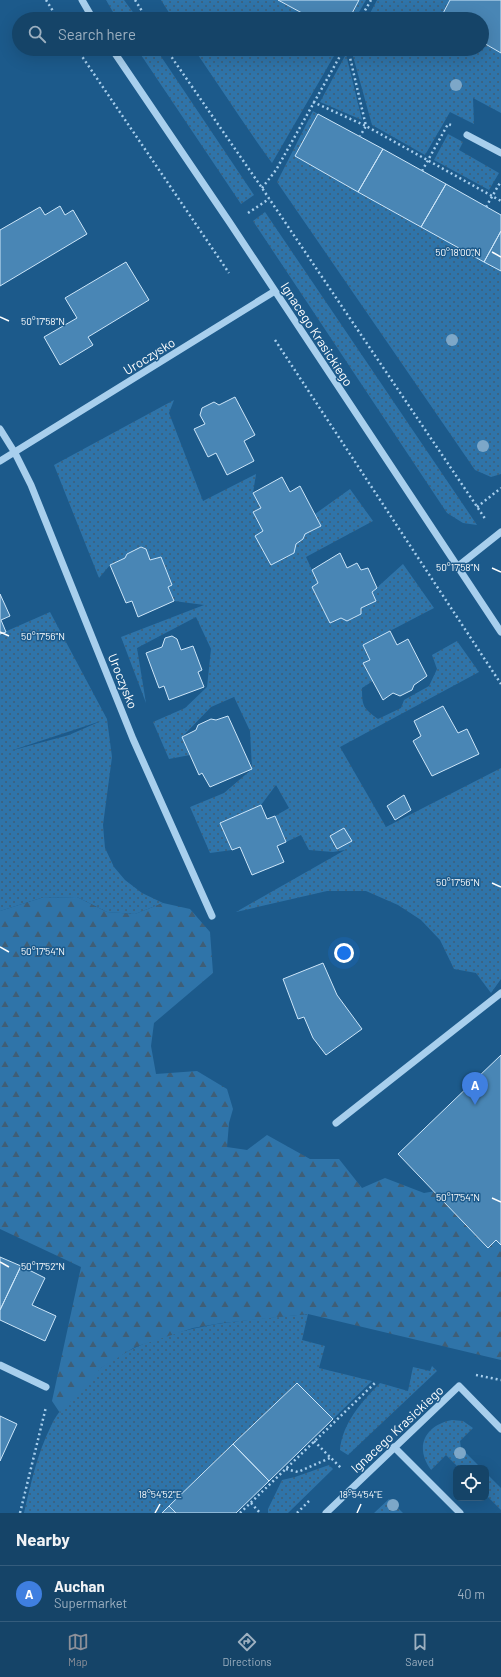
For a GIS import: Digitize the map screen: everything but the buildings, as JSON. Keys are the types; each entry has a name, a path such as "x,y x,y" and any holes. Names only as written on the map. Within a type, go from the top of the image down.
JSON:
{"street":[{"path":"82,0 89,12"},
{"name":"Ignacego Krasickiego","path":"117,56 275,292 456,567 501,632"},
{"path":"467,135 501,153"},
{"name":"Uroczysko","path":"0,461 275,292"},
{"name":"Uroczysko","path":"0,429 15,453 31,485 133,739 212,916"},
{"path":"456,567 499,534"},
{"path":"336,1123 501,993"},
{"path":"0,1365 46,1387"},
{"name":"Ignacego Krasickiego","path":"326,1513 459,1386 501,1429"},
{"path":"394,1447 460,1513"}],"path":[{"path":"46,0 54,12"},
{"path":"135,0 143,12"},
{"path":"364,12 370,0"},
{"path":"82,56 229,273"},
{"path":"171,56 262,188 477,507 499,534"},
{"path":"262,188 276,170 340,56"},
{"path":"350,56 366,126 360,136"},
{"path":"313,102 366,126 501,201"},
{"path":"422,171 448,124 467,135"},
{"path":"486,207 501,181"},
{"path":"248,213 269,199"},
{"path":"275,340 501,684"},
{"path":"477,507 501,488"},
{"path":"240,1513 376,1382"},
{"path":"20,1513 48,1398 46,1387"},
{"path":"314,1441 342,1469"},
{"path":"285,1469 298,1472 330,1458"},
{"path":"251,1503 260,1513"}],"green space":[{"path":"106,0 124,0 133,12 113,12"},
{"path":"161,0 278,0 300,12 169,12"},
{"path":"359,0 366,0 359,12 353,12"},
{"path":"377,0 450,0 444,12 371,12"},
{"path":"489,46 501,53 501,113 473,98 474,124 450,112 425,155 372,125 353,56 489,56"},
{"path":"142,56 161,56 254,195 241,204"},
{"path":"199,56 334,56 272,163"},
{"path":"345,56 346,56 362,120 320,102"},
{"path":"313,111 318,114 296,155 501,271 501,474 491,477 475,470 277,182"},
{"path":"448,134 463,142 459,150 499,173 489,190 434,160"},
{"path":"265,212 477,525 463,523 447,513 253,221"},
{"path":"174,400 169,413 203,501 256,474 253,493 261,508 253,513 263,531 256,536 271,565 293,553 296,544 303,539 305,534 321,526 315,514 350,489 373,521 306,557 318,583 312,587 330,623 341,618 347,621 361,614 361,608 376,601 372,592 403,564 434,608 363,645 370,660 364,663 373,681 362,688 363,703 369,712 378,719 401,708 404,700 429,686 437,669 432,655 457,641 479,672 340,747 386,827 501,768 501,979 491,993 476,973 454,969 440,940 421,920 398,905 366,891 327,891 236,912 345,850 333,852 309,850 301,835 286,842 275,816 289,808 276,785 261,805 220,823 232,850 210,853 190,807 224,793 252,769 250,731 234,697 211,707 182,737 190,755 169,759 153,722 185,708 207,687 211,649 196,617 137,648 146,703 121,637 204,605 174,601 168,587 172,584 161,557 150,560 146,549 142,547 127,554 125,558 110,565 99,578 54,465"},
{"path":"50,612 107,719 112,757 103,825 105,848 114,867 125,880 142,893 163,903 135,914 107,912 77,897 41,898 0,911 0,634","holes":["101,721 69,735 10,751"]},
{"path":"77,897 107,912 135,914 163,903 190,909 210,932 213,973 154,1023 151,1046 156,1074 197,1071 227,1089 233,1109 229,1123 227,1147 247,1150 267,1135 310,1159 339,1159 362,1188 385,1178 424,1193 459,1187 501,1108 501,1360 308,1314 222,1323 193,1328 135,1347 101,1368 60,1413 52,1401 81,1267 0,1229 0,911 41,898"},
{"path":"308,1314 302,1340 325,1346 319,1368 372,1381 333,1419 296,1383 162,1513 24,1513 38,1458 54,1421 68,1401 99,1369 125,1353 175,1333 201,1327 254,1319"},
{"path":"432,1366 437,1371 348,1455 340,1450 349,1422 366,1397 380,1383 408,1391 413,1367 430,1371"},
{"path":"452,1420 463,1421 473,1428 460,1441 461,1448 478,1465 456,1465 446,1455 431,1470 423,1453 423,1445 429,1432 443,1423"},
{"path":"329,1465 333,1469 288,1513 268,1513 268,1509 282,1480"},
{"path":"489,1476 501,1488 501,1510 489,1498"},
{"path":"389,1499 403,1513 374,1513"}],"place":[{"name":"Auchan","path":"475,1105"}]}
